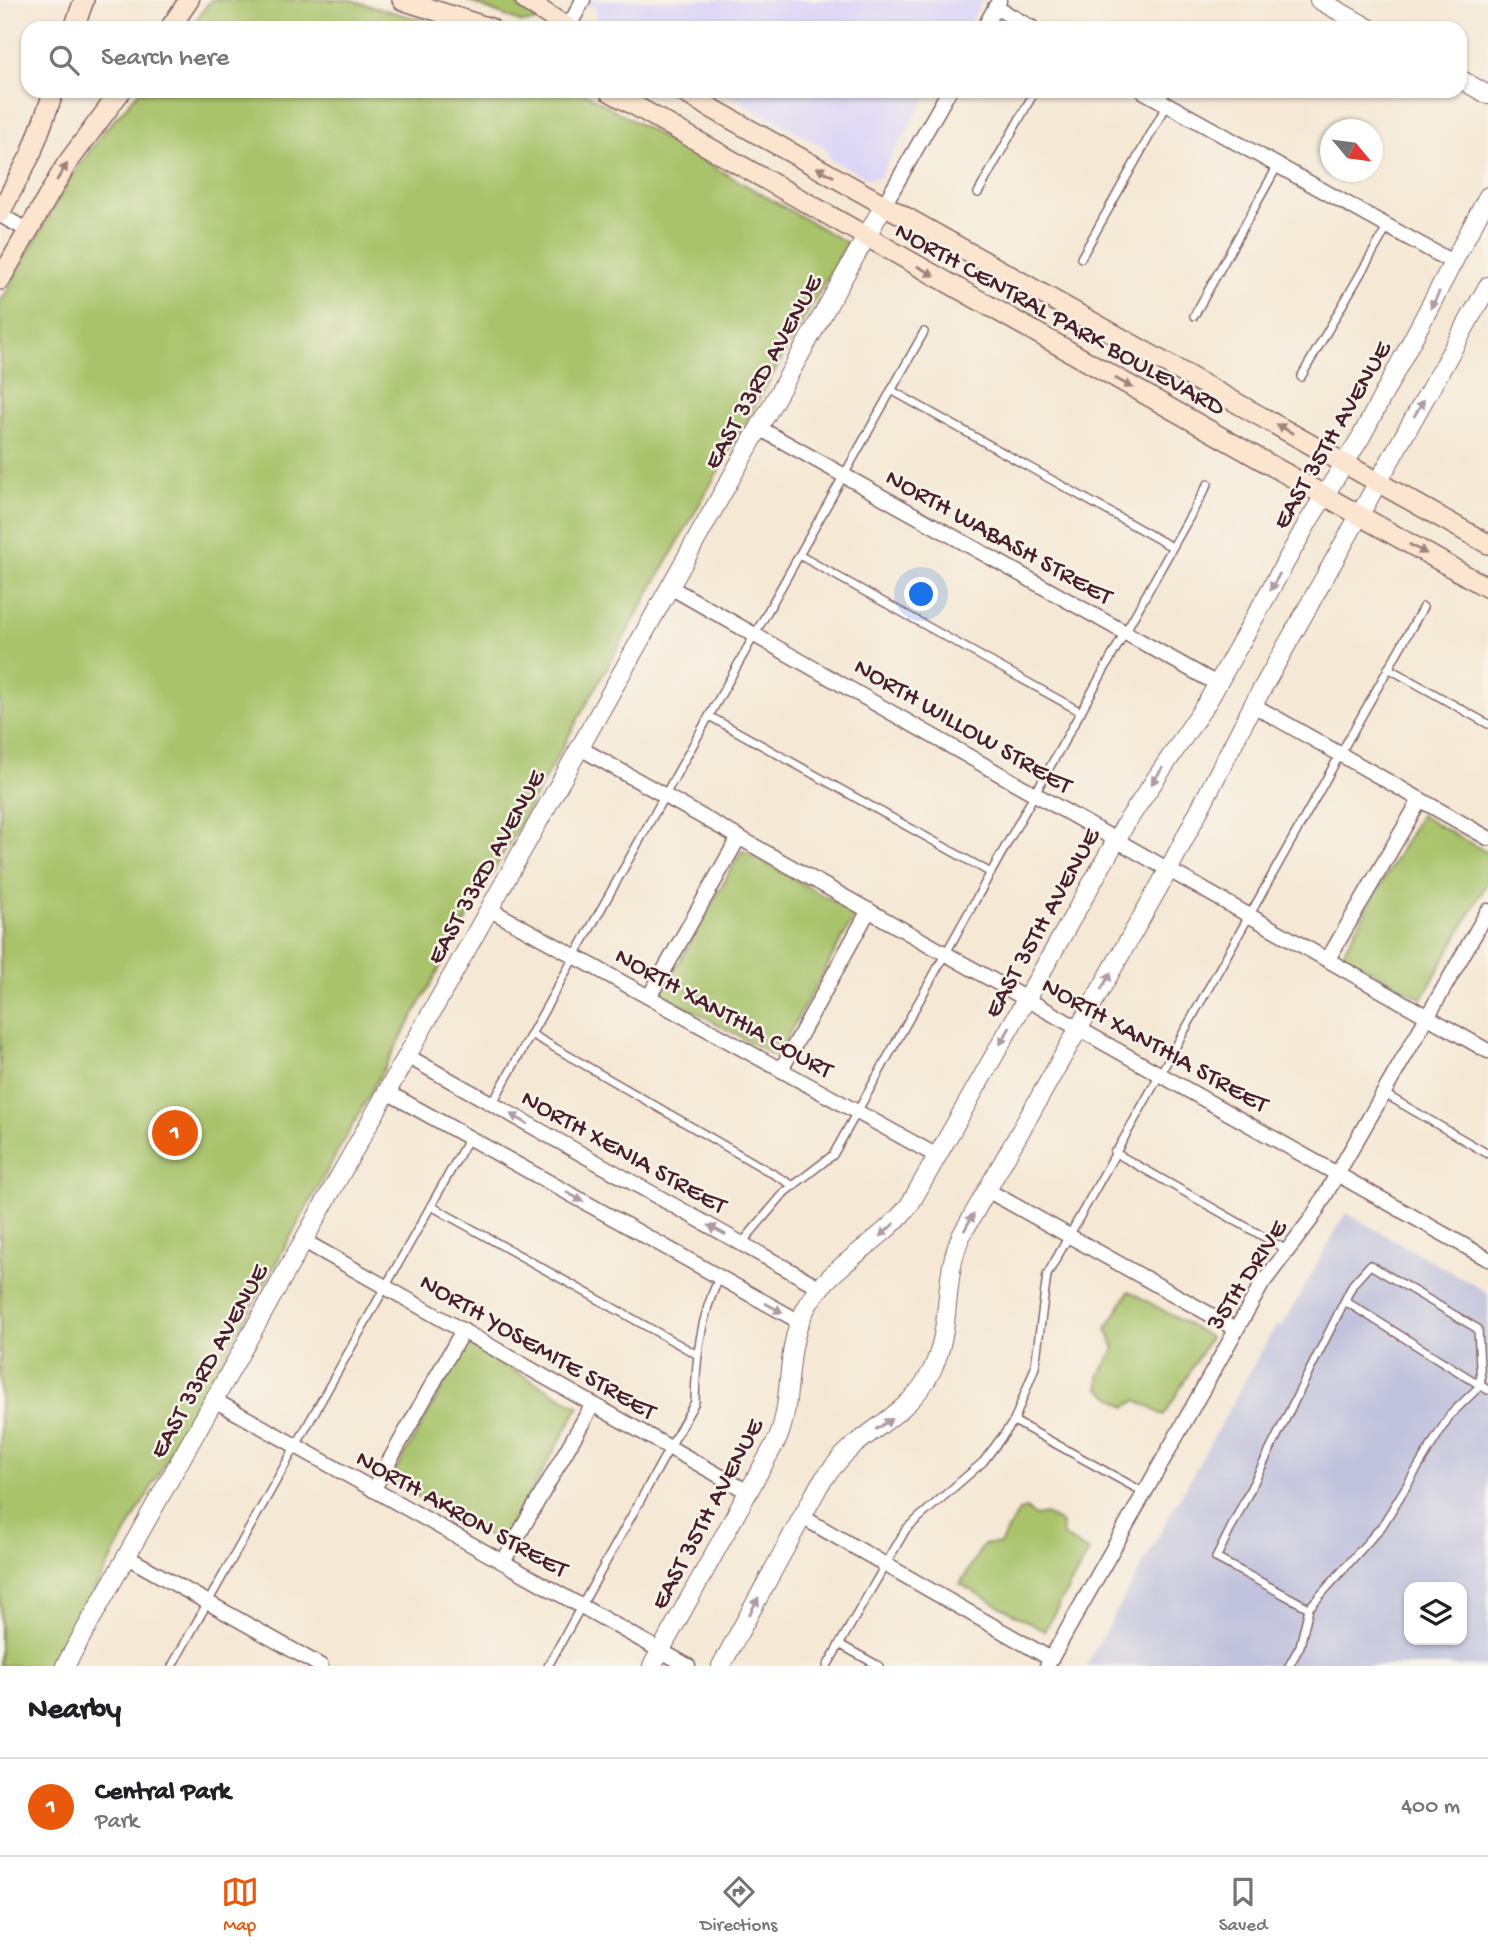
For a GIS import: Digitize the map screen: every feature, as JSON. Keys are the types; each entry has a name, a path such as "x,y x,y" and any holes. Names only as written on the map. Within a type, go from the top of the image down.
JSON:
{"main road":[{"path":"76,21 84,0"},
{"path":"175,21 190,0"},
{"path":"402,0 468,21"},
{"path":"524,0 557,21"},
{"path":"0,214 31,154 51,98"},
{"path":"0,279 66,165 116,98"},
{"name":"NORTH CENTRAL PARK BOULEVARD","path":"621,98 1488,588"},
{"name":"NORTH CENTRAL PARK BOULEVARD","path":"693,98 1488,544"}],"street":[{"path":"572,21 583,0"},
{"path":"1319,0 1356,21"},
{"path":"988,21 997,4 1022,21"},
{"path":"1467,83 1488,95"},
{"name":"EAST 33RD AVENUE","path":"65,1666 945,98"},
{"path":"1155,98 1454,263"},
{"name":"EAST 35TH AVENUE","path":"657,1658 750,1493 781,1431 790,1349 800,1322 819,1287 899,1219 1116,840 1217,684 1345,463 1488,196"},
{"path":"0,214 27,230"},
{"path":"721,1666 802,1517 833,1466 854,1445 898,1413 927,1379 944,1335 949,1277 955,1249 1170,869 1253,705 1488,286"},
{"name":"NORTH WABASH STREET","path":"759,428 1217,684"},
{"name":"NORTH WILLOW STREET","path":"670,587 1036,792 1488,1051"},
{"path":"1253,705 1488,838"},
{"name":"NORTH XANTHIA STREET","path":"580,748 1488,1259"},
{"path":"1328,959 1420,800"},
{"path":"649,997 739,837"},
{"name":"NORTH XANTHIA COURT","path":"489,909 937,1156"},
{"path":"781,1070 869,910"},
{"name":"35TH DRIVE","path":"1049,1662 1262,1284 1312,1218 1488,911"},
{"name":"NORTH XENIA STREET","path":"407,1056 819,1287"},
{"path":"387,1092 800,1322"},
{"path":"987,1191 1237,1329"},
{"name":"NORTH YOSEMITE STREET","path":"304,1241 750,1493"},
{"path":"373,1490 463,1330"},
{"name":"NORTH AKRON STREET","path":"214,1401 582,1607 657,1658 688,1666"},
{"path":"503,1562 593,1404"},
{"path":"802,1517 1049,1662"},
{"path":"127,1557 321,1666"}],"lane":[{"path":"978,193 1031,98"},
{"path":"1081,258 1167,105"},
{"path":"1194,316 1276,167"},
{"path":"1301,377 1388,226"},
{"path":"492,1104 924,332"},
{"path":"891,390 1172,547"},
{"path":"741,1244 758,1220 794,1186 834,1155 1208,484"},
{"path":"799,555 1082,712"},
{"path":"827,1666 906,1529 983,1462 1014,1421 1035,1367 1047,1275 1067,1235 1423,607"},
{"path":"1388,668 1488,724"},
{"path":"709,716 991,873"},
{"path":"531,1034 794,1186"},
{"path":"1383,1093 1488,1154"},
{"path":"172,1666 469,1138"},
{"path":"1114,1152 1287,1251"},
{"path":"431,1206 696,1354"},
{"path":"1309,1608 1216,1558 1353,1284 1370,1265 1478,1329 1485,1388"},
{"path":"548,1666 695,1402 696,1354 708,1302 719,1278"},
{"path":"1345,1301 1485,1388"},
{"path":"1289,1666 1300,1646 1309,1608 1382,1525 1450,1415 1485,1388"},
{"path":"1014,1421 1145,1493"},
{"path":"839,1644 878,1666"}],"shaded area":[{"path":"582,0 983,0 971,21 598,21 595,7"},
{"path":"735,98 926,98 879,178 869,179 828,158 827,149"},
{"path":"1346,1213 1488,1293 1488,1666 1086,1666 1276,1325 1281,1328"}],"green space":[{"path":"211,0 350,0 425,21 195,21"},
{"path":"466,0 511,0 539,21 517,21"},
{"path":"134,98 593,98 847,243 582,712 52,1666 0,1666 0,303 71,177 105,130"},
{"path":"1420,815 1488,853 1488,881 1422,999 1342,954"},
{"path":"742,850 856,914 776,1057 662,993"},
{"path":"1129,1291 1210,1337 1164,1416 1137,1400 1126,1407 1099,1388 1099,1376 1115,1348 1106,1329"},
{"path":"467,1344 579,1407 501,1544 390,1481"},
{"path":"1026,1509 1035,1516 1046,1514 1062,1524 1063,1536 1089,1552 1044,1631 960,1584 984,1544 1000,1544 1019,1511"}],"place":[{"name":"Central Park","path":"175,1133"}]}
